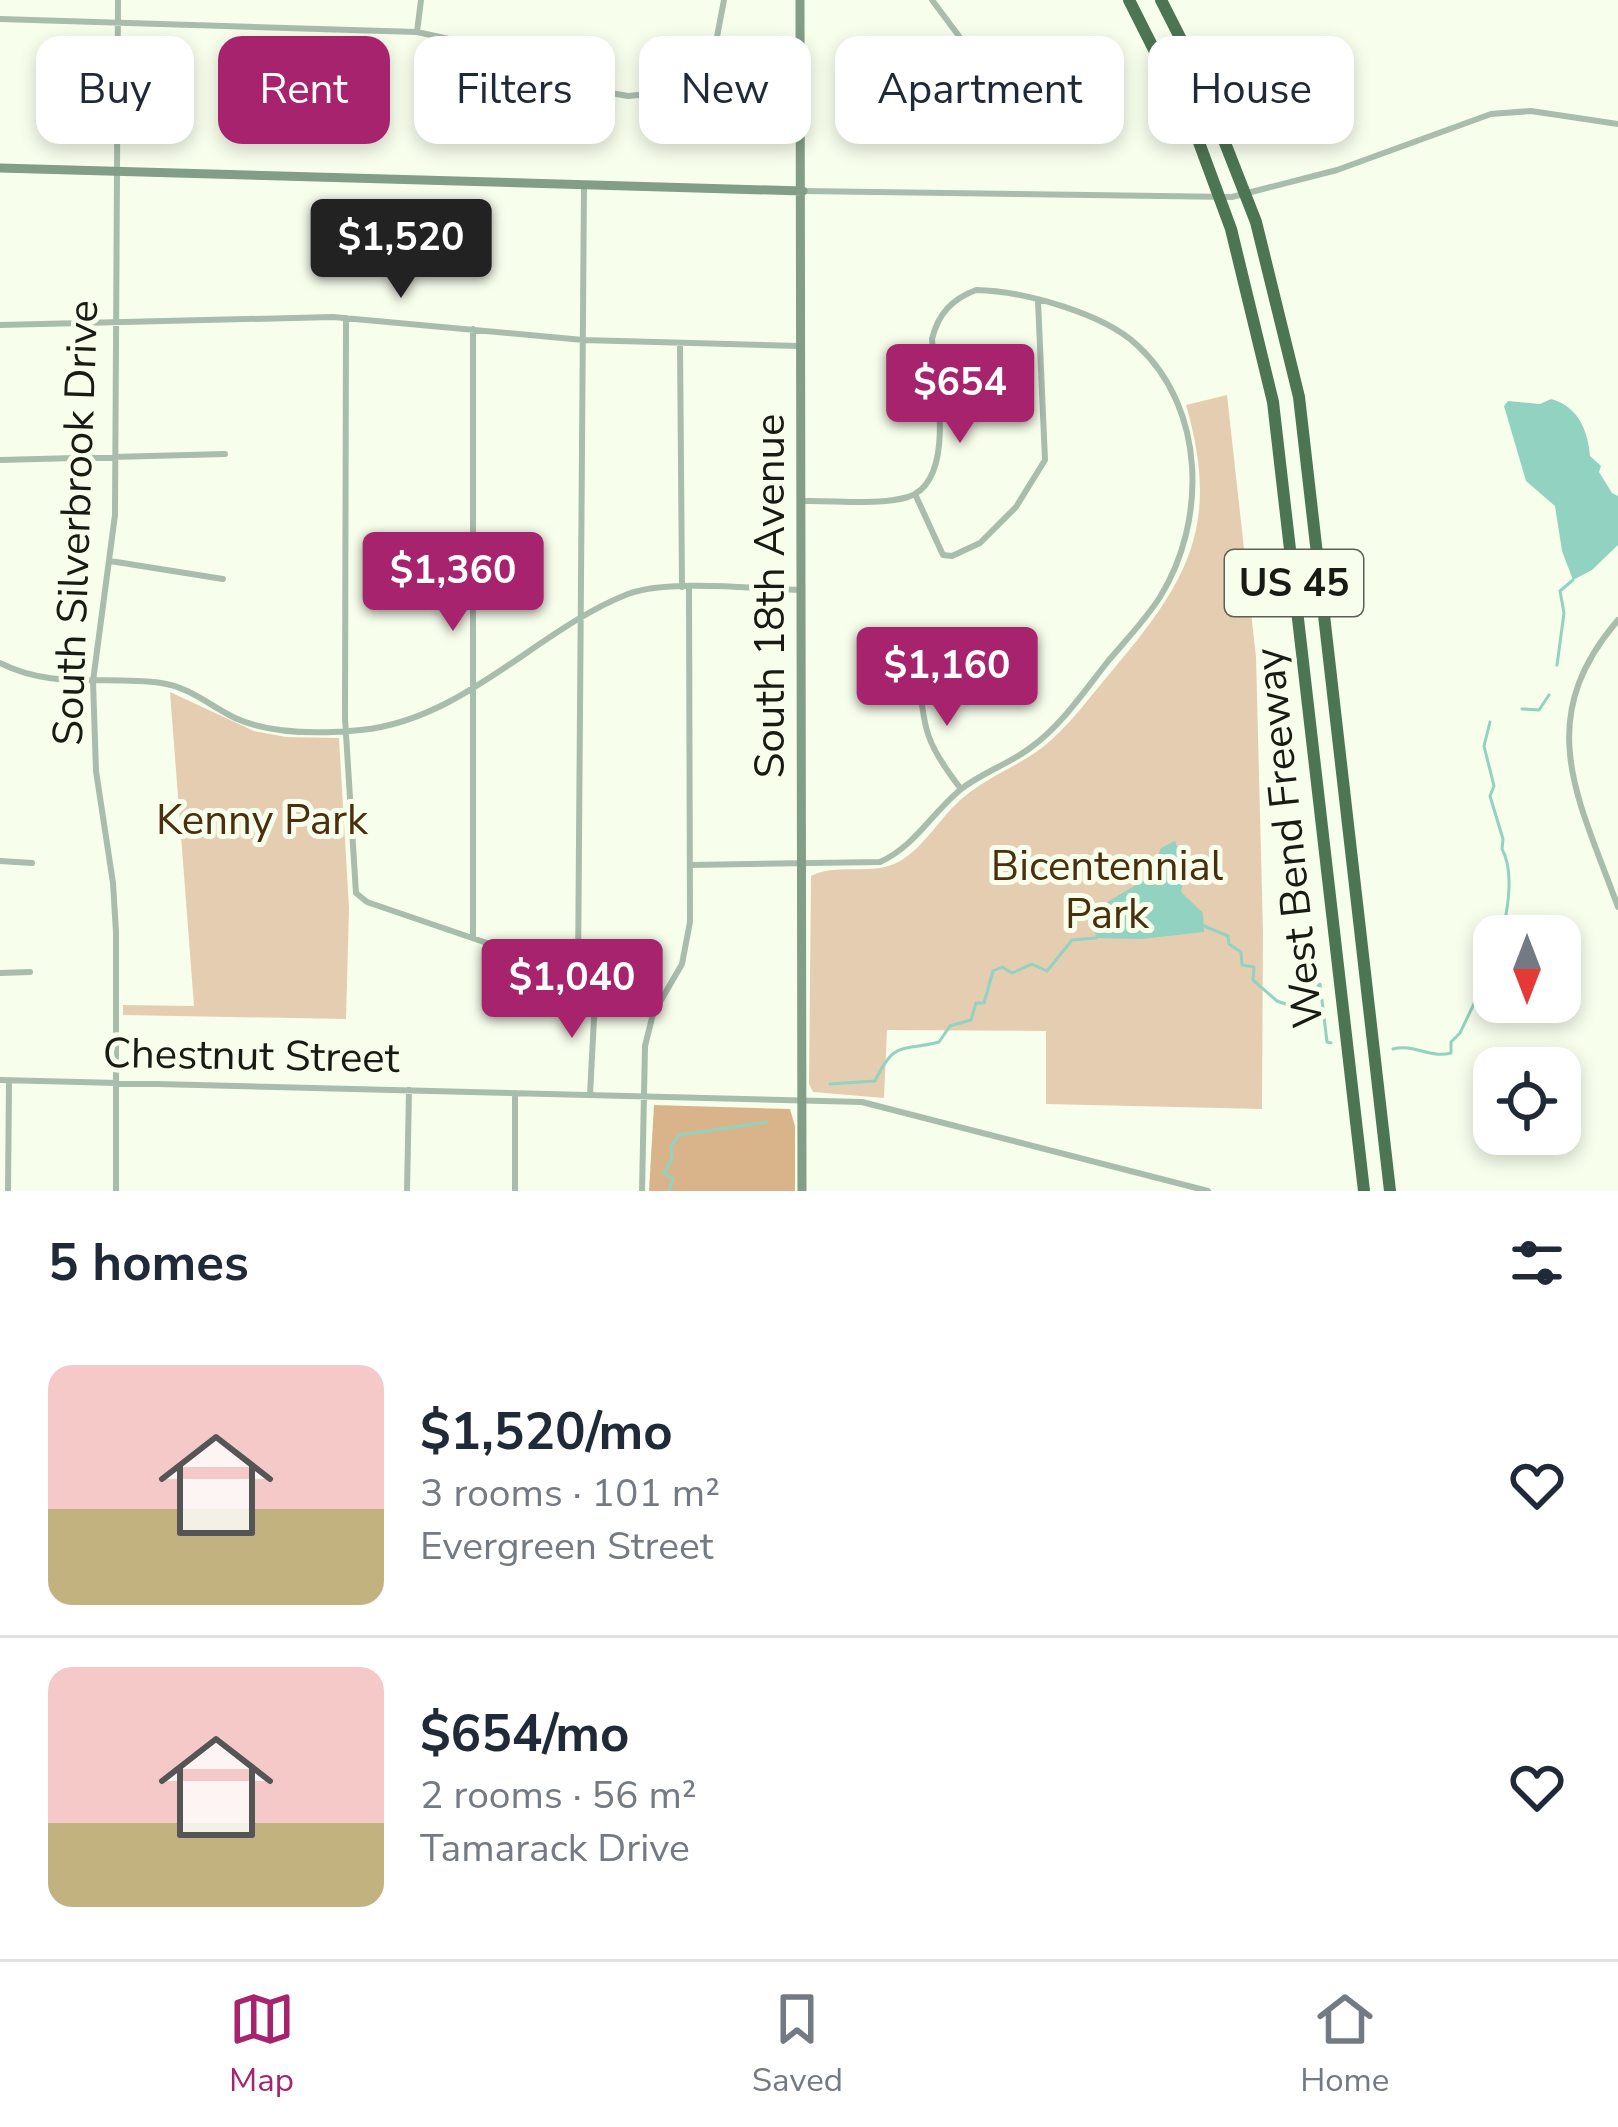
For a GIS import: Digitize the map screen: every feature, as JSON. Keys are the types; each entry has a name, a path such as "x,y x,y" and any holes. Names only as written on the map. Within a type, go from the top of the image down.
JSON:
{"highway":[{"name":"West Bend Freeway","path":"1129,0 1195,129 1231,229 1273,402 1364,1191"},
{"name":"West Bend Freeway","path":"1161,0 1196,68 1256,222 1299,397 1390,1191"}],"street":[{"name":"South Silverbrook Drive","path":"116,1191 113,883 96,770 92,681 110,561 117,456 118,0"},
{"path":"417,32 421,0"},
{"path":"0,19 417,32 508,52 605,92 628,96 657,93 706,56 716,42 724,0"},
{"name":"South 18th Avenue","path":"800,0 802,1191"},
{"path":"932,0 960,36"},
{"path":"0,168 1190,199 1269,190 1491,114 1531,111 1618,124"},
{"path":"578,974 584,184"},
{"path":"690,865 880,862 917,838 961,789 1028,750 1053,729 1158,600 1177,567 1193,504 1193,461 1178,405 1156,365 1136,343 1111,326 1038,302 976,290 961,296 936,324 932,339 940,457 930,483 914,494 890,500 803,501"},
{"path":"914,494 943,555 952,556 980,543 1016,507 1047,453 1038,302"},
{"path":"346,317 346,731 356,893 367,902 578,974 592,983 590,1095"},
{"path":"0,325 346,317 583,340 802,346"},
{"path":"472,939 473,329"},
{"path":"642,1191 645,1046 653,1014 687,948 690,865 680,343"},
{"path":"0,460 225,454"},
{"path":"110,561 223,579"},
{"path":"0,663 38,680 135,681 179,687 259,726 379,728 474,689 630,593 686,588 802,590"},
{"path":"1618,620 1595,649 1580,680 1568,743 1572,781 1618,907"},
{"path":"919,675 923,728 936,757 961,789"},
{"path":"0,861 32,863"},
{"path":"0,973 30,972"},
{"path":"5,1081 8,1191"},
{"name":"Chestnut Street","path":"5,1081 887,1106 1208,1191"},
{"path":"407,1191 409,1090"},
{"path":"515,1093 515,1191"}],"green space":[{"name":"Bicentennial Park","path":"1227,395 1256,657 1262,1109 1046,1104 1046,1031 887,1030 884,1098 813,1092 809,1084 811,876 900,861 965,796 1043,747 1079,711 1138,639 1178,579 1198,519 1200,485 1186,405"},
{"name":"Kenny Park","path":"170,692 254,731 339,738 349,908 346,1019 123,1015 123,1005 194,1006"}],"shaded area":[{"path":"654,1105 790,1109 795,1126 795,1191 649,1191"}],"water":[{"path":"1551,399 1580,420 1590,456 1618,496 1618,545 1592,570 1573,580 1562,551 1555,506 1526,481 1504,406 1508,401 1540,404"},
{"path":"1175,841 1181,855 1170,875 1183,883 1181,892 1203,913 1204,932 1096,938 1092,917 1101,906 1149,877 1161,848"}],"waterway":[{"path":"1557,665 1564,613 1560,591 1573,580"},
{"path":"1522,709 1539,710 1549,695"},
{"path":"1393,1049 1451,1053 1451,1042 1482,987 1492,954 1491,933 1504,924 1509,876 1490,796 1494,786 1484,746 1490,722"},
{"path":"1204,926 1228,936 1229,944 1241,952 1242,965 1254,967 1253,980 1277,1001 1297,1008 1320,984 1327,1042 1331,1043"},
{"path":"830,1084 875,1081 894,1053 939,1042 950,1026 971,1020 976,1003 984,1003 993,971 1002,967 1012,973 1032,964 1047,971 1072,940 1096,938"},
{"path":"669,1191 673,1179 664,1173 679,1135 767,1122"}]}
